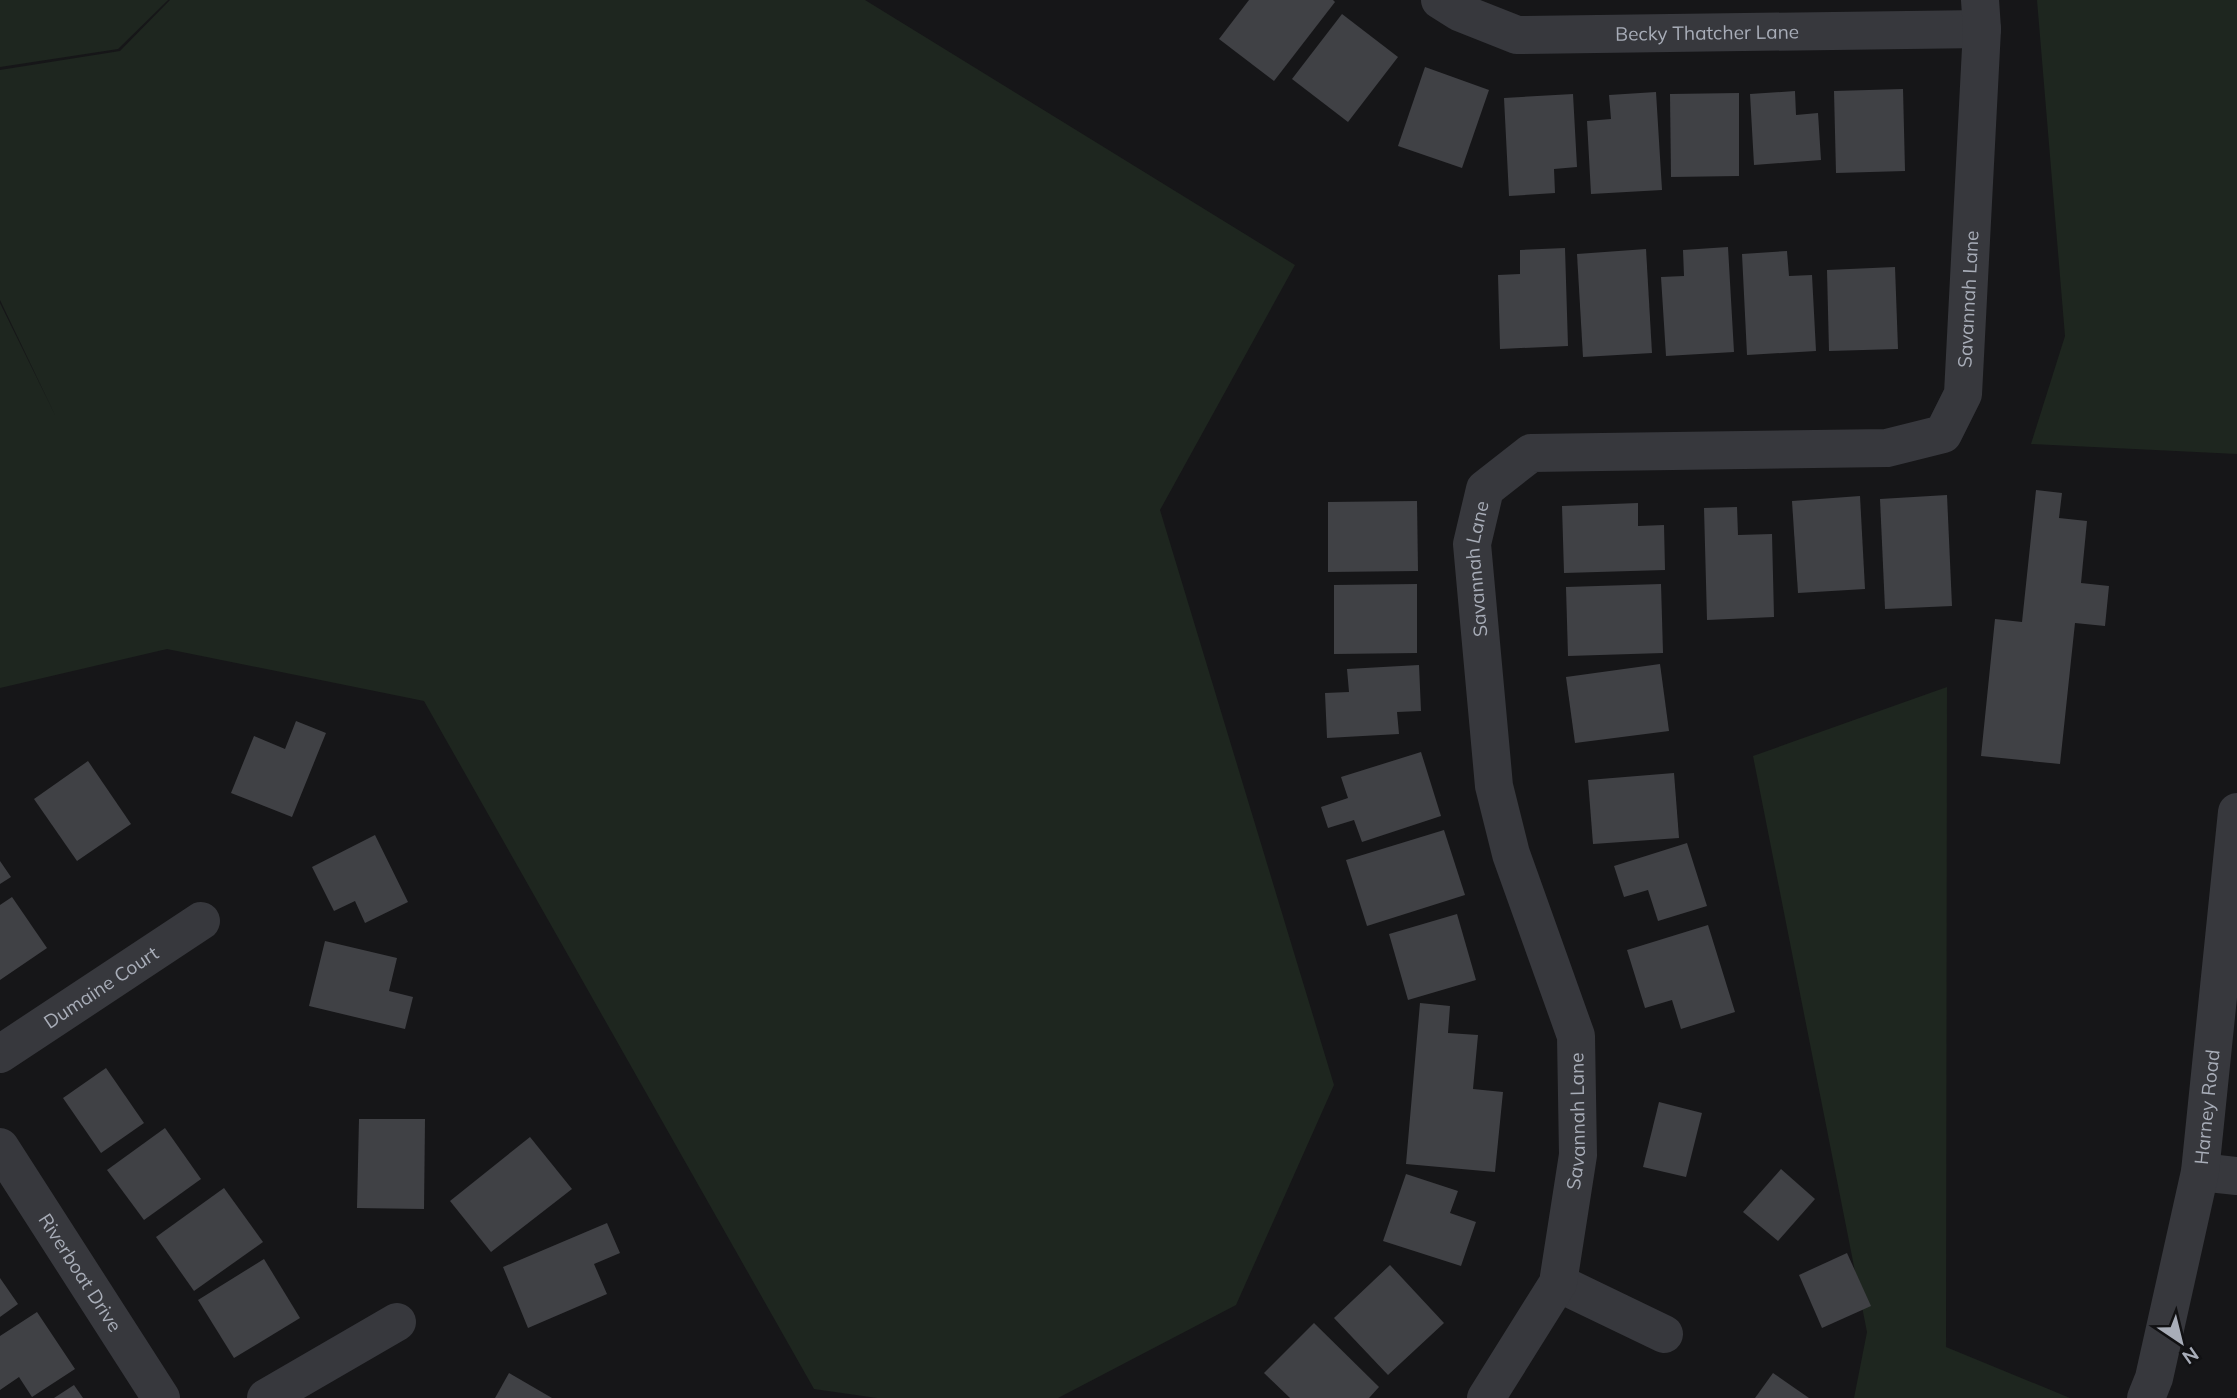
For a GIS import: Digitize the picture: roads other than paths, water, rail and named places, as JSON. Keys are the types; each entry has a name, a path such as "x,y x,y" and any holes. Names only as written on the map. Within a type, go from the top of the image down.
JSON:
{"street":[{"name":"Becky Thatcher Lane","path":"1440,0 1459,12 1517,35 1981,15"},
{"name":"Savannah Lane","path":"1486,1398 1558,1283 1578,1156 1576,1036 1511,855 1494,786 1472,544 1485,489 1531,453 1887,448 1943,434 1963,394 1981,15"},
{"name":"Harney Road","path":"2146,1398 2219,1174 2237,812"},
{"name":"Dumaine Court","path":"0,1054 201,920"},
{"name":"Riverboat Drive","path":"0,1147 161,1398"},
{"path":"1558,1283 1664,1334"},
{"path":"266,1398 397,1322"}]}
